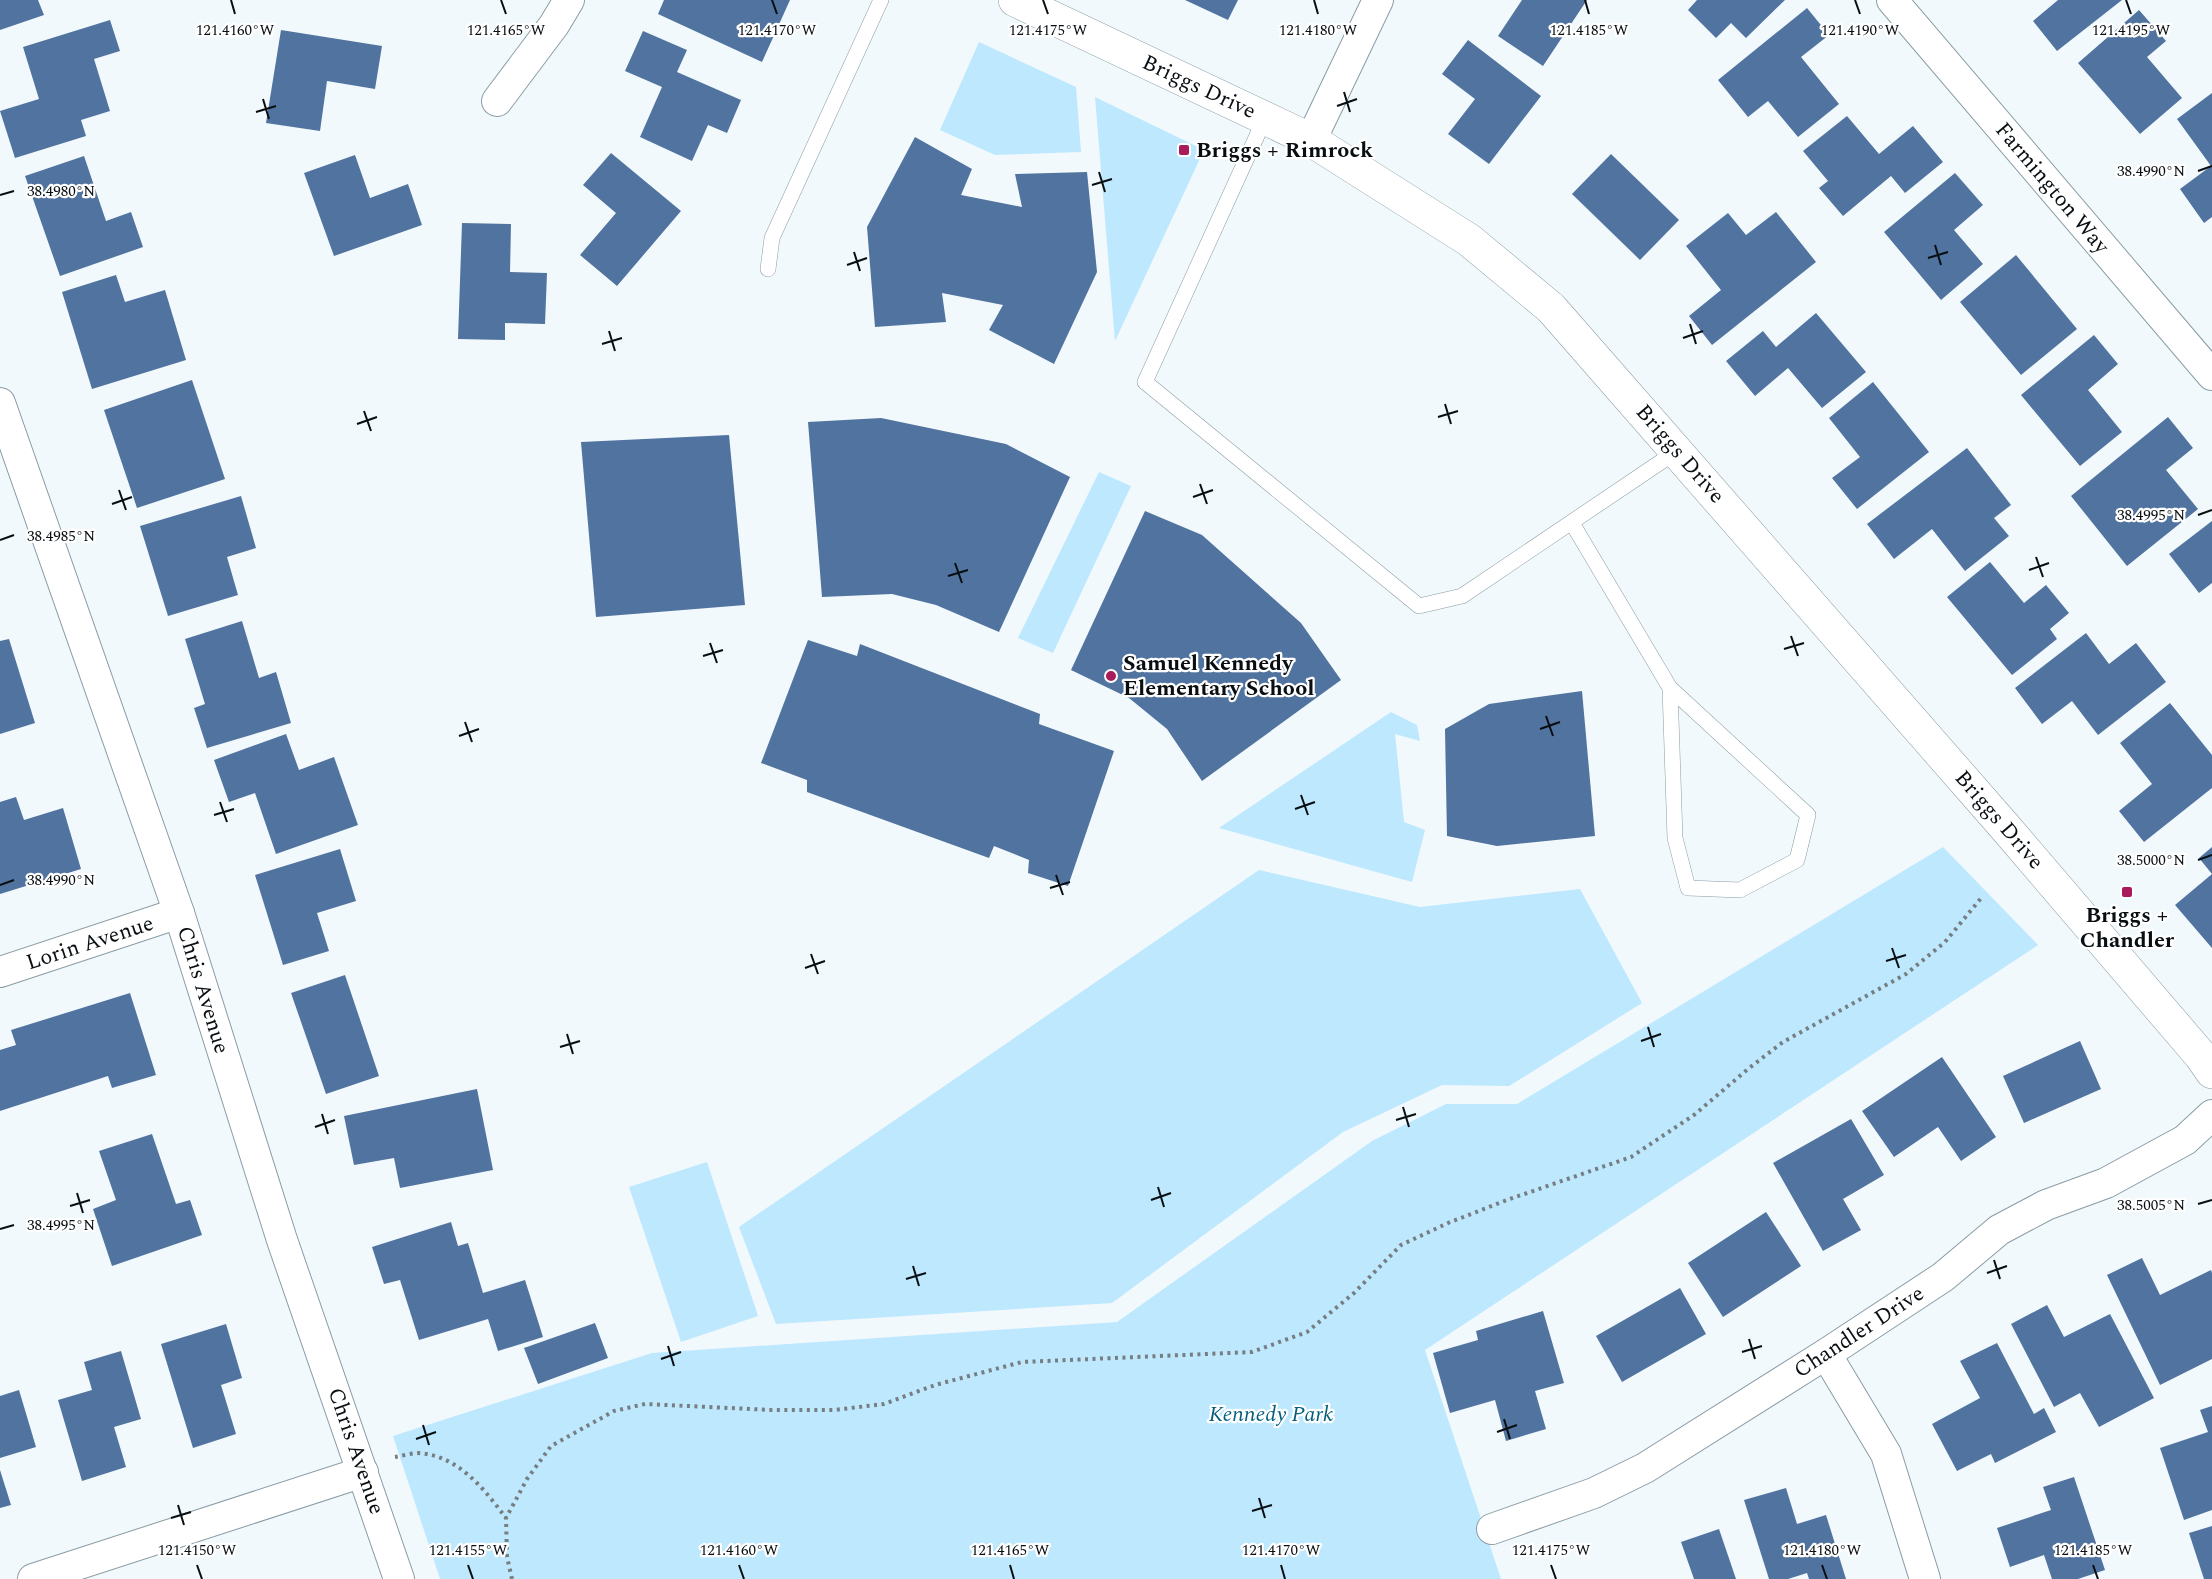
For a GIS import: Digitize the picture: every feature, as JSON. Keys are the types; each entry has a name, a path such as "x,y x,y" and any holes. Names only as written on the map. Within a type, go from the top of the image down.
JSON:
{"street":[{"path":"497,101 554,25 569,0"},
{"name":"Briggs Drive","path":"1015,0 1311,140 1469,240 1551,308 1997,818 2212,1072"},
{"path":"1311,140 1378,0"},
{"name":"Farmington Way","path":"1892,0 2212,375"},
{"name":"Chris Avenue","path":"0,403 179,913 282,1240 399,1579"},
{"name":"Lorin Avenue","path":"0,972 179,913"},
{"name":"Chandler Drive","path":"1492,1528 1594,1493 1646,1468 1943,1277 1999,1230 2046,1204 2106,1183 2185,1140 2212,1115"},
{"path":"1826,1354 1886,1454 1924,1579"},
{"path":"33,1579 362,1468"}],"lane":[{"path":"768,269 772,238 881,0"},
{"path":"1265,118 1145,382 1419,606 1462,596 1677,451"},
{"path":"1572,523 1670,688 1808,815 1797,860 1740,890 1688,888 1675,838 1670,688"}],"path":[{"path":"512,1579 507,1557 506,1518 528,1479 551,1446 614,1411 645,1404 772,1410 834,1410 884,1404 935,1385 1022,1362 1252,1352 1307,1332 1354,1293 1401,1245 1448,1223 1507,1200 1631,1157 1694,1115 1783,1042 1906,974 1945,942 1982,897"},
{"path":"362,1468 417,1453 435,1456 464,1470 485,1490 506,1518"}],"green space":[{"path":"979,42 1076,87 1081,152 995,155 940,130"},
{"path":"1095,97 1204,150 1115,341"},
{"path":"1099,472 1131,486 1053,653 1018,638"},
{"path":"1391,712 1417,725 1420,741 1395,734 1404,822 1425,830 1412,882 1219,828"},
{"name":"Kennedy Park","path":"1943,847 2038,945 1425,1350 1501,1579 440,1579 393,1436 652,1353 1117,1322 1372,1141 1446,1104 1517,1104"},
{"path":"1259,870 1420,907 1580,889 1642,1003 1509,1086 1442,1085 1343,1132 1112,1303 776,1324 739,1227"},
{"path":"707,1162 758,1316 681,1342 629,1187"}],"building":[{"path":"0,0 38,0 44,15 0,30"},
{"path":"664,0 790,0 762,62 658,14"},
{"path":"1185,0 1238,0 1228,20"},
{"path":"1522,0 1587,0 1543,66 1498,36"},
{"path":"1697,0 1785,0 1746,38 1731,23 1716,38 1688,10"},
{"path":"2058,0 2122,0 2057,51 2033,21"},
{"path":"1807,8 1829,35 1801,57 1839,104 1798,137 1768,101 1748,117 1718,80"},
{"path":"2139,10 2166,41 2147,57 2182,98 2140,134 2078,63"},
{"path":"110,20 120,51 94,59 110,111 81,120 86,136 15,158 0,111 39,99 23,47"},
{"path":"281,30 382,46 375,89 327,81 320,131 266,123"},
{"path":"643,31 687,50 677,72 741,100 727,133 708,125 692,161 640,137 662,87 625,71"},
{"path":"1468,40 1541,96 1489,164 1448,134 1475,99 1442,74"},
{"path":"2212,93 2212,217 2204,223 2180,189 2211,166 2177,119"},
{"path":"1847,116 1879,154 1913,126 1943,162 1905,193 1891,176 1843,216 1819,188 1828,181 1803,151"},
{"path":"915,137 972,169 961,195 1022,207 1015,174 1087,172 1097,272 1054,364 989,330 1003,305 942,293 946,322 875,327 867,227"},
{"path":"611,153 681,211 617,286 580,255 616,213 583,185"},
{"path":"1611,154 1679,220 1640,260 1572,194"},
{"path":"355,155 370,198 408,184 422,225 334,256 304,173"},
{"path":"84,156 106,221 131,212 143,247 60,276 25,176"},
{"path":"1955,173 1983,205 1954,230 1983,264 1941,300 1884,232"},
{"path":"1776,212 1816,262 1712,345 1689,316 1721,290 1686,246 1728,213 1746,235"},
{"path":"462,223 511,224 510,272 547,273 545,324 505,323 505,340 458,339"},
{"path":"2016,255 2077,329 2021,375 1960,302"},
{"path":"116,275 125,302 165,290 186,360 92,389 62,292"},
{"path":"1816,313 1866,372 1822,408 1788,368 1755,396 1726,361 1763,331 1776,347"},
{"path":"2094,335 2118,364 2088,390 2122,432 2080,466 2021,395"},
{"path":"192,380 225,479 137,508 104,410"},
{"path":"1873,382 1929,452 1857,509 1832,478 1860,457 1829,418"},
{"path":"2168,417 2193,448 2166,470 2198,509 2127,566 2071,496"},
{"path":"881,418 1006,444 1070,477 999,632 936,605 892,594 822,597 808,422"},
{"path":"729,435 745,605 596,617 581,442"},
{"path":"1967,448 2011,505 1994,518 2009,536 1965,571 1932,529 1894,559 1867,524"},
{"path":"241,496 256,548 227,557 238,595 168,616 140,526"},
{"path":"1145,511 1202,535 1301,623 1341,680 1202,781 1167,729 1129,698 1071,670"},
{"path":"2212,521 2212,583 2199,593 2169,554"},
{"path":"1990,562 2024,603 2046,585 2069,613 2050,629 2057,639 2012,675 1947,597"},
{"path":"242,621 259,678 276,672 291,723 207,748 194,708 205,704 185,639"},
{"path":"2086,633 2109,664 2136,643 2166,682 2098,735 2072,701 2042,724 2015,688"},
{"path":"9,639 35,723 0,734 0,641"},
{"path":"808,640 857,656 860,644 1040,714 1039,724 1114,751 1068,886 1028,873 1029,860 994,846 989,858 807,792 807,780 761,763"},
{"path":"1582,691 1595,836 1497,846 1447,836 1445,729 1489,704"},
{"path":"2170,703 2212,755 2212,788 2144,842 2119,811 2152,784 2120,743"},
{"path":"286,734 299,770 334,757 358,825 276,854 255,793 229,802 214,760"},
{"path":"16,797 24,820 63,808 81,869 0,894 0,802"},
{"path":"2212,847 2212,874 2199,858"},
{"path":"340,849 356,901 317,913 329,951 283,965 255,875"},
{"path":"2212,874 2212,948 2175,905"},
{"path":"345,975 379,1076 326,1094 291,993"},
{"path":"130,993 156,1075 112,1088 108,1076 0,1111 0,1050 16,1045 11,1030"},
{"path":"2080,1041 2101,1089 2024,1123 2003,1076"},
{"path":"1942,1057 1996,1137 1961,1161 1938,1127 1894,1157 1862,1111"},
{"path":"477,1089 493,1170 400,1188 394,1158 354,1165 344,1116"},
{"path":"1851,1119 1884,1175 1843,1199 1861,1230 1823,1251 1773,1163"},
{"path":"152,1134 176,1204 190,1200 202,1235 112,1266 93,1209 116,1200 99,1151"},
{"path":"1766,1212 1801,1266 1723,1317 1688,1263"},
{"path":"451,1222 458,1246 468,1243 483,1293 525,1280 543,1337 498,1351 488,1319 419,1340 400,1280 384,1284 372,1247"},
{"path":"2142,1258 2160,1295 2211,1270 2212,1273 2212,1359 2160,1385 2107,1275"},
{"path":"1680,1288 1706,1334 1622,1382 1596,1336"},
{"path":"2047,1305 2064,1337 2110,1314 2154,1398 2099,1427 2080,1393 2054,1407 2011,1324"},
{"path":"1543,1311 1564,1383 1535,1391 1546,1429 1506,1441 1495,1400 1450,1413 1433,1353 1478,1340 1476,1331"},
{"path":"595,1323 608,1358 538,1384 524,1348"},
{"path":"226,1324 242,1378 221,1385 236,1434 193,1448 161,1344"},
{"path":"1997,1343 2034,1414 2044,1408 2056,1432 1995,1463 1991,1454 1957,1471 1932,1424 1980,1398 1960,1361"},
{"path":"121,1351 141,1419 114,1427 126,1467 82,1481 58,1400 92,1390 84,1362"},
{"path":"19,1390 36,1447 0,1458 0,1396"},
{"path":"2212,1406 2212,1510 2184,1520 2160,1448 2208,1432 2200,1410"},
{"path":"0,1470 11,1505 0,1508"},
{"path":"2074,1477 2105,1570 2078,1579 2052,1579 2044,1555 2010,1567 1997,1528 2051,1510 2043,1487"},
{"path":"1786,1488 1797,1524 1826,1515 1846,1579 1809,1579 1807,1573 1788,1579 1769,1579 1744,1500"},
{"path":"2212,1526 2212,1579 2204,1579 2189,1533"},
{"path":"1719,1529 1736,1579 1694,1579 1681,1542"}],"place":[{"name":"Briggs + Rimrock","path":"1184,150"},
{"name":"Samuel Kennedy Elementary School","path":"1111,676"},
{"name":"Briggs + Chandler","path":"2127,892"}]}
